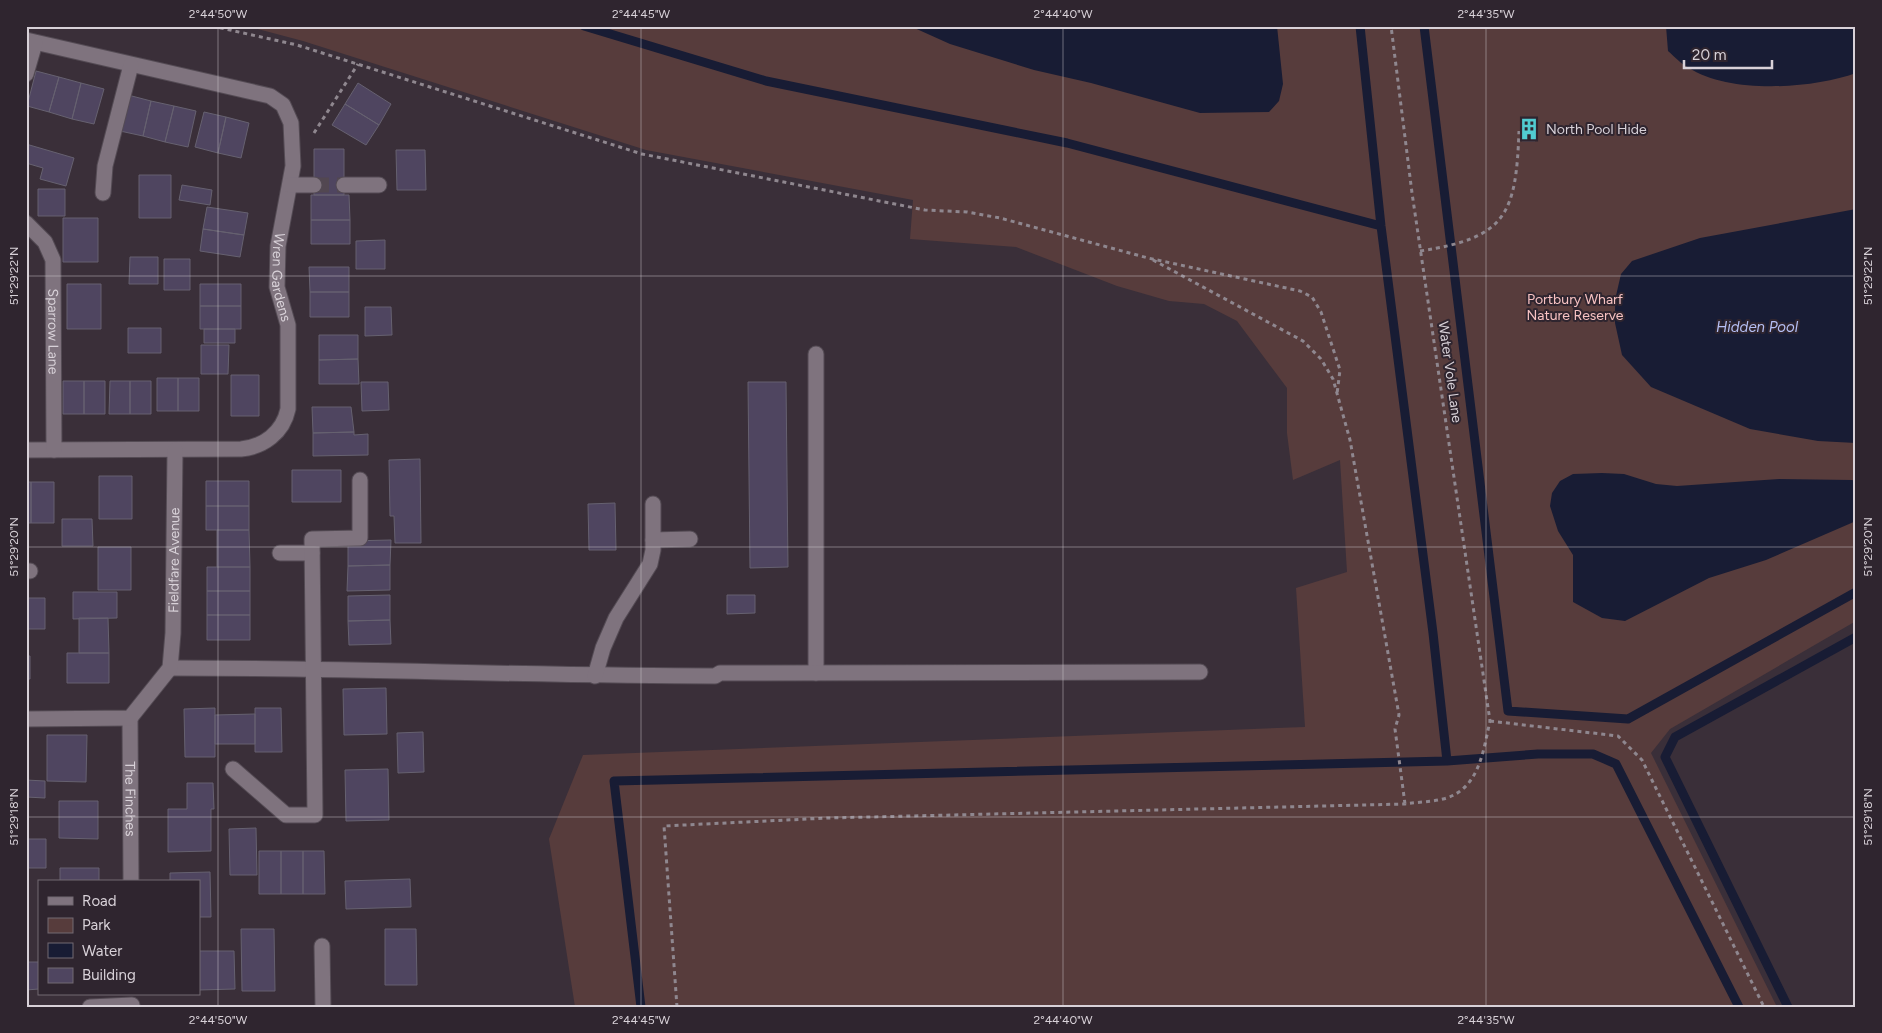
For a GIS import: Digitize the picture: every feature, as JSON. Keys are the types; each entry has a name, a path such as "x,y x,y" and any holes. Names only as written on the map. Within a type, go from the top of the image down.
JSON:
{"street":[{"name":"Wren Gardens","path":"26,450 250,448 266,442 284,419 289,397 288,325 277,287 278,246 293,166 291,123 286,110 277,100 270,96 31,42"},
{"path":"26,74 31,42"},
{"path":"102,193 104,166 131,64"},
{"path":"290,185 314,185"},
{"path":"344,185 379,185"},
{"name":"Sparrow Lane","path":"26,223 46,242 53,260 54,450"},
{"path":"816,354 816,673"},
{"name":"Fieldfare Avenue","path":"170,668 173,633 174,450"},
{"path":"233,769 286,815 315,815 312,539 360,538 360,480"},
{"path":"595,676 603,648 616,618 650,564 653,540 653,504"},
{"path":"653,540 690,539"},
{"path":"280,553 312,553"},
{"path":"26,719 130,718 170,668 313,668 595,676 816,673 1200,672"},
{"name":"The Finches","path":"130,718 131,880"},
{"path":"322,946 323,1007"},
{"path":"90,1007 136,1002"}],"path":[{"path":"212,26 297,44 642,154 925,210 967,212 1000,218 1066,238 1148,258 1300,291 1312,297 1322,312 1340,370 1337,394"},
{"name":"Water Vole Lane","path":"1391,26 1420,251 1490,721"},
{"path":"313,135 358,64"},
{"path":"1420,251 1464,243 1477,238 1500,220 1510,201 1518,153 1519,131"},
{"path":"1148,258 1303,341 1321,359 1333,379 1350,440 1399,715 1395,729 1404,804"},
{"path":"677,1007 664,826 828,818 1404,804 1444,799 1468,786 1480,765 1490,721 1618,736 1642,760 1764,1007"}],"green space":[{"name":"Portbury Wharf Nature Reserve","path":"246,26 1856,26 1856,621 1670,729 1651,753 1777,1007 575,1007 549,839 583,755 1305,727 1296,588 1347,572 1340,460 1293,480 1287,433 1287,388 1237,321 1204,304 1169,301 1117,286 1016,247 910,239 913,200 646,150 303,41"}],"water":[{"path":"910,26 1277,26 1283,84 1279,101 1269,112 1200,113 1091,83 1034,70 950,44"},
{"path":"1666,26 1856,26 1856,73 1817,83 1794,85 1748,85 1726,82 1689,68 1668,51"},
{"name":"Hidden Pool","path":"1856,209 1856,443 1818,441 1750,429 1651,387 1622,355 1615,323 1615,300 1621,274 1632,261 1700,238"},
{"path":"1573,474 1624,474 1656,484 1677,486 1779,479 1852,480 1856,481 1856,521 1766,560 1709,578 1625,621 1602,618 1573,602 1573,555 1558,531 1550,506 1552,493 1560,481"}],"building":[{"path":"36,71 59,77 49,112 27,106"},
{"path":"59,77 81,83 72,119 49,112"},
{"path":"81,83 104,89 94,124 72,119"},
{"path":"358,83 391,104 379,125 345,104"},
{"path":"128,95 151,101 143,136 120,131"},
{"path":"151,101 174,106 165,142 143,136"},
{"path":"345,104 379,125 366,145 332,125"},
{"path":"174,106 196,111 188,147 165,142"},
{"path":"204,112 226,117 218,153 195,147"},
{"path":"226,117 249,123 241,158 218,153"},
{"name":"North Pool Hide","path":"1523,118 1535,118 1535,141 1522,141"},
{"path":"26,144 74,158 66,186 40,179 43,168 26,163"},
{"path":"314,149 344,149 344,195 314,195"},
{"path":"396,150 425,150 426,190 397,190"},
{"path":"139,175 171,175 171,218 139,218"},
{"path":"182,185 212,190 210,205 179,200"},
{"path":"38,189 65,189 65,216 38,216"},
{"path":"311,195 349,195 350,220 311,220"},
{"path":"207,207 248,213 244,235 203,229"},
{"path":"63,218 98,218 98,262 63,262"},
{"path":"311,220 350,220 350,244 311,244"},
{"path":"203,229 244,235 240,257 200,251"},
{"path":"385,240 385,269 356,269 356,241"},
{"path":"130,257 158,257 158,284 129,284"},
{"path":"164,259 190,259 190,290 164,290"},
{"path":"309,267 349,267 349,292 310,292"},
{"path":"67,284 101,284 101,329 67,329"},
{"path":"200,284 241,284 241,306 200,306"},
{"path":"310,292 349,292 349,317 310,317"},
{"path":"200,306 241,306 241,329 200,329"},
{"path":"365,307 391,307 392,335 365,336"},
{"path":"128,328 161,328 161,353 128,353"},
{"path":"204,329 235,329 235,343 204,343"},
{"path":"319,335 358,335 358,359 319,360"},
{"path":"201,345 229,345 228,374 201,374"},
{"path":"358,359 359,384 319,384 319,360"},
{"path":"231,375 259,375 259,416 231,416"},
{"path":"157,378 178,378 178,411 157,411"},
{"path":"178,378 199,378 199,411 178,411"},
{"path":"63,381 84,381 84,414 63,414"},
{"path":"84,381 105,381 105,414 84,414"},
{"path":"110,381 130,381 130,414 109,414"},
{"path":"130,381 151,381 151,414 130,414"},
{"path":"361,382 388,382 389,410 362,411"},
{"path":"748,382 786,382 788,567 750,568"},
{"path":"312,407 351,407 354,432 313,433"},
{"path":"354,432 354,435 368,434 368,455 313,456 313,433"},
{"path":"420,459 421,543 395,543 394,516 390,516 389,460"},
{"path":"292,470 341,470 341,502 292,502"},
{"path":"99,476 132,476 132,519 99,519"},
{"path":"206,481 249,481 249,506 206,506"},
{"path":"26,482 31,482 31,523 26,523"},
{"path":"31,482 54,482 54,523 31,523"},
{"path":"615,503 616,550 589,550 588,504"},
{"path":"206,506 249,506 249,530 206,530"},
{"path":"62,519 92,519 93,546 62,546"},
{"path":"217,530 249,530 250,567 217,567"},
{"path":"391,540 390,565 348,566 348,541"},
{"path":"98,547 131,547 131,590 98,590"},
{"path":"390,565 390,590 347,591 348,566"},
{"path":"207,567 250,567 250,591 207,591"},
{"path":"207,591 250,591 250,615 207,615"},
{"path":"73,592 117,592 117,618 73,619"},
{"path":"390,595 390,620 348,621 348,596"},
{"path":"727,595 755,595 755,613 727,614"},
{"path":"26,598 45,598 45,629 26,629"},
{"path":"207,615 250,615 250,640 207,640"},
{"path":"79,618 108,618 109,653 79,653"},
{"path":"390,620 391,644 349,645 348,621"},
{"path":"67,653 109,653 109,683 67,683"},
{"path":"26,656 30,656 30,679 26,679"},
{"path":"386,688 387,734 344,735 343,689"},
{"path":"215,708 215,757 185,757 184,709"},
{"path":"255,708 281,708 282,752 255,752"},
{"path":"255,714 255,744 215,744 215,715"},
{"path":"423,732 424,772 398,773 397,733"},
{"path":"47,735 87,735 86,782 47,781"},
{"path":"388,769 389,820 346,821 345,770"},
{"path":"26,780 45,781 45,798 26,797"},
{"path":"187,783 213,783 214,809 211,809 211,851 168,852 168,809 187,809"},
{"path":"59,801 98,801 98,839 59,838"},
{"path":"256,828 257,875 230,875 229,829"},
{"path":"26,839 46,839 46,868 26,868"},
{"path":"259,851 281,851 281,894 259,894"},
{"path":"281,851 303,851 303,894 281,894"},
{"path":"303,851 324,851 325,894 303,894"},
{"path":"60,868 99,868 99,880 60,880"},
{"path":"210,872 211,917 200,917 200,880 170,880 170,873"},
{"path":"410,879 411,907 346,909 345,881"},
{"path":"241,929 274,929 275,991 242,991"},
{"path":"385,929 416,929 417,985 385,985"},
{"path":"200,951 234,951 235,989 200,990"},
{"path":"26,962 38,962 38,989 26,990"}],"waterway":[{"path":"584,26 766,81 1067,143 1381,226"},
{"path":"641,1007 614,781 1447,761 1433,633 1381,226 1360,26"},
{"path":"1424,26 1508,711 1628,719 1856,592"},
{"path":"1788,1007 1665,757 1675,737 1856,637"},
{"path":"1447,761 1538,754 1593,754 1616,764 1739,1007"}],"tunnel":[{"path":"314,185 344,185"}],"place":[{"name":"North Pool Hide","path":"1529,129"}]}
